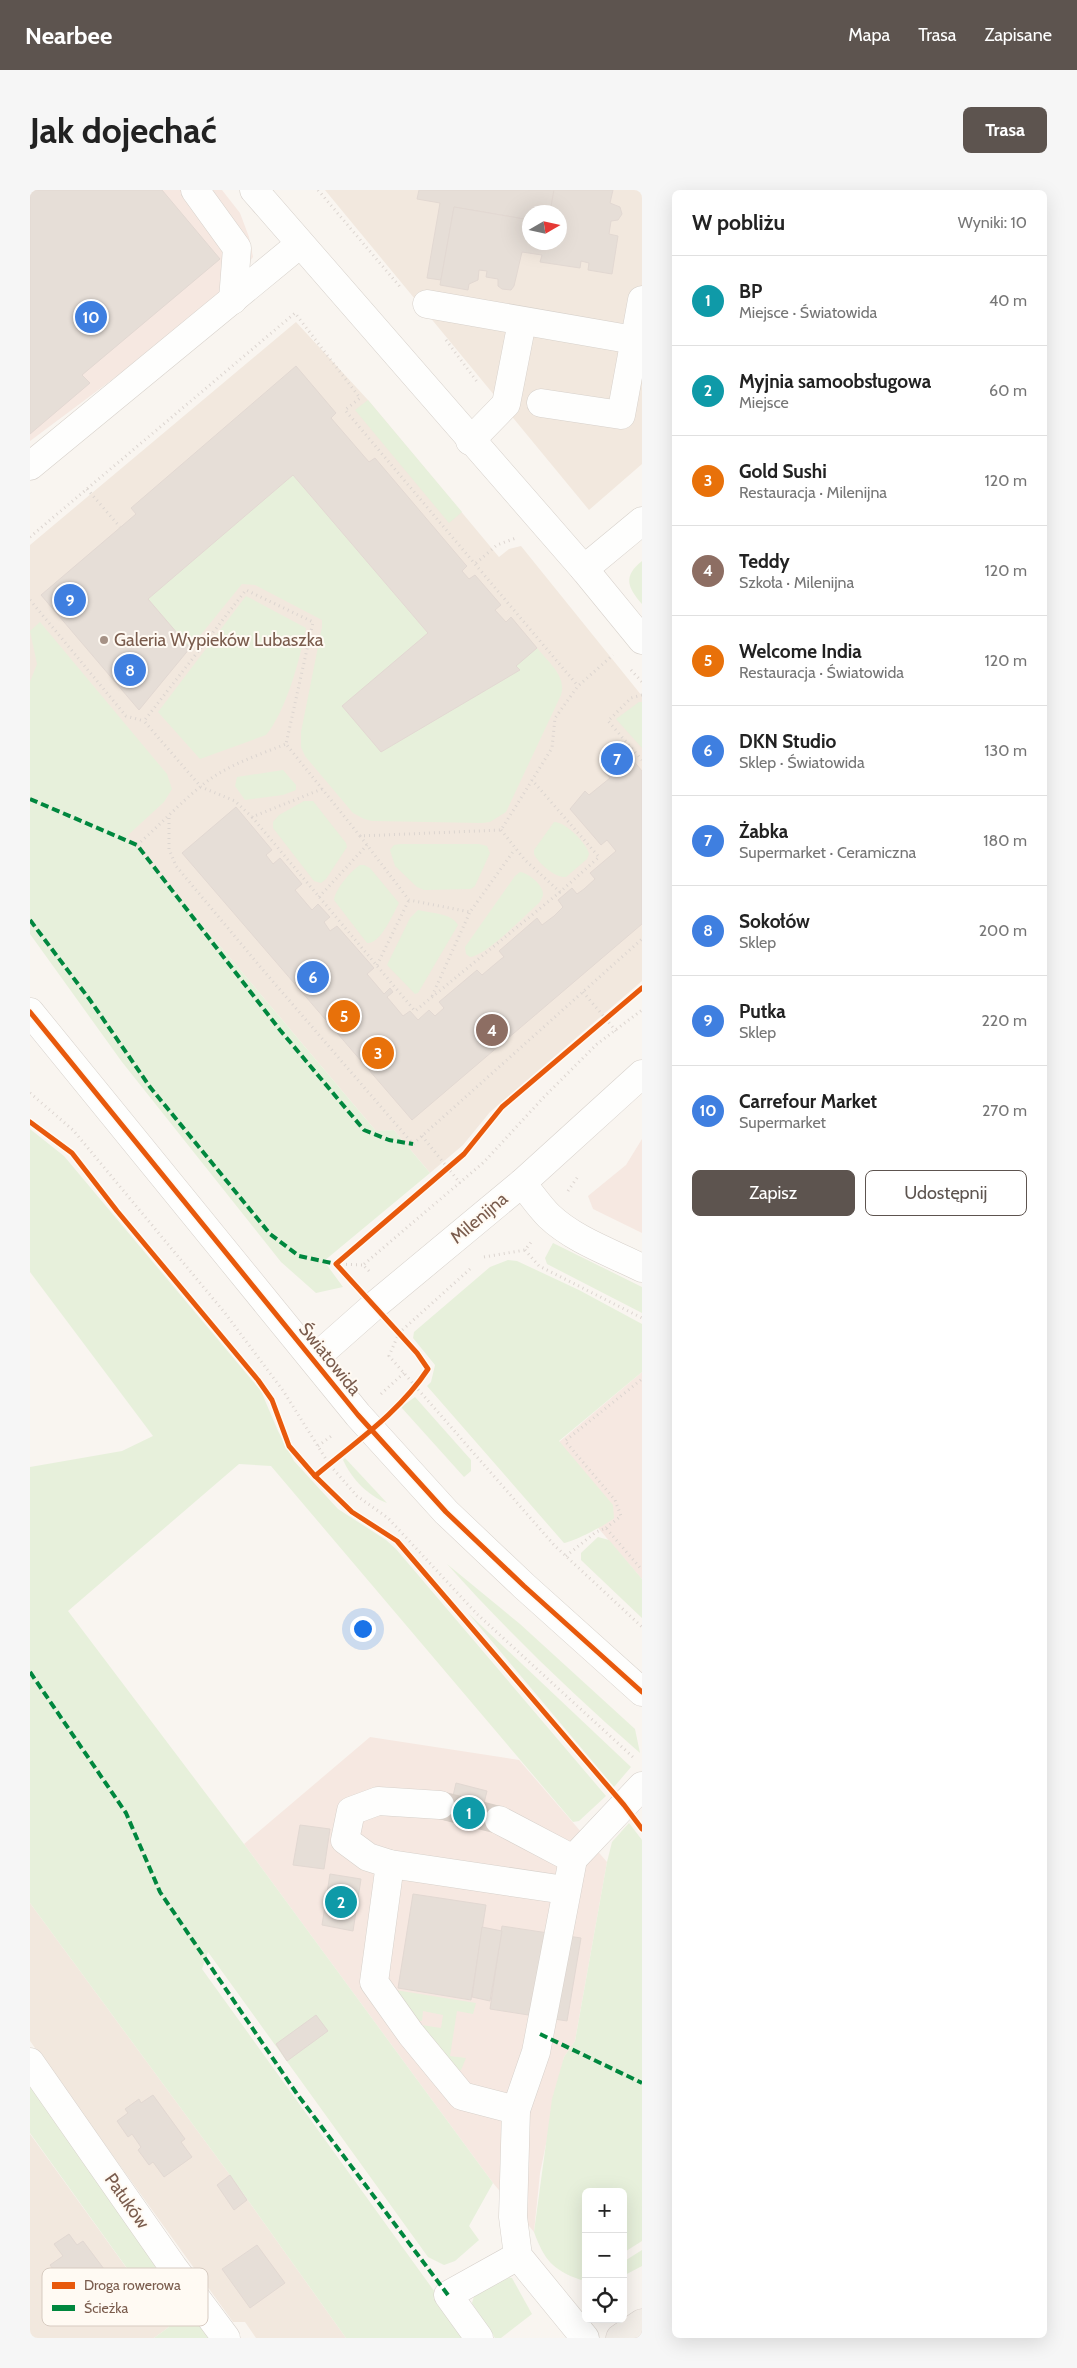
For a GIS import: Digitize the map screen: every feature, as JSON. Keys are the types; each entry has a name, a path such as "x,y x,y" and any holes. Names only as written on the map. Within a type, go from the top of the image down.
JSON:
{"main road":[{"path":"620,2338 642,2324"}],"street":[{"path":"195,190 237,248 233,300"},
{"path":"254,190 470,441 584,569 642,640"},
{"path":"30,466 300,244"},
{"path":"541,403 621,415 642,300"},
{"path":"427,304 634,340"},
{"path":"470,441 506,404 522,322"},
{"path":"584,569 642,521"},
{"name":"Światowida","path":"30,1012 372,1430 446,1512 524,1586 642,1692"},
{"name":"Milenijna","path":"314,1360 382,1299 522,1183 642,1074"},
{"path":"522,1183 550,1217 588,1242 642,1268"},
{"path":"585,2338 518,2256 512,2217 516,2110 536,2052 573,1859 642,1786"},
{"path":"440,1805 378,1801 351,1811 345,1840 368,1856 390,1864 566,1890"},
{"path":"499,1820 573,1859"},
{"path":"390,1864 374,1982 411,2034 462,2096 516,2110"},
{"name":"Pałuków","path":"30,2062 174,2268"},
{"path":"479,2338 448,2296 518,2256"},
{"name":"Pałuków","path":"208,2314 226,2338"}],"path":[{"path":"30,537 295,313 360,398 345,410 578,686"},
{"path":"87,489 120,528"},
{"path":"476,563 497,545 520,536"},
{"path":"144,721 246,590 313,622 286,744"},
{"path":"30,600 126,716 144,721 200,787 235,802 252,818 415,1011 560,892 599,857 532,780"},
{"path":"501,830 552,748 555,718 578,686 618,651"},
{"path":"642,695 631,698 608,721 642,760"},
{"path":"137,844 169,818 200,787 233,766 286,744"},
{"path":"286,744 409,900 470,912"},
{"path":"252,818 322,789"},
{"path":"169,818 169,849 176,866 413,1144 642,939"},
{"path":"360,836 501,830"},
{"path":"501,830 515,849 560,892"},
{"path":"320,897 367,846"},
{"path":"431,998 470,912 515,849"},
{"path":"377,965 409,900"},
{"path":"583,991 608,1017 616,1031"},
{"path":"336,1264 363,1265 484,1162 544,1097 597,1044 642,1010"},
{"path":"599,1025 608,1017"},
{"path":"30,1093 72,1130 224,1313 284,1392 329,1464 357,1496 388,1518 477,1614 635,1758"},
{"path":"422,1136 460,1183"},
{"path":"440,1174 453,1163"},
{"path":"580,1174 525,1250 485,1256 398,1333 389,1356 554,1545 642,1627"},
{"path":"525,1250 539,1266 642,1318"},
{"path":"336,1264 343,1258"},
{"path":"336,1264 342,1271"},
{"path":"363,1265 398,1333 405,1340"},
{"path":"382,1299 413,1321"},
{"path":"566,1556 620,1516 615,1500 565,1441 642,1379"},
{"path":"412,1391 420,1381"},
{"path":"322,1470 372,1430"},
{"path":"606,1528 642,1570"}],"shaded area":[{"path":"30,190 222,190 240,213 249,237 253,257 216,302 30,441"},
{"path":"325,190 642,190 642,464 589,510"},
{"path":"296,322 368,400 499,557 509,549 521,546 642,696 642,981 490,1112 463,1145 430,1173 394,1130 376,1131 30,721 30,545"},
{"path":"642,1139 642,1233 593,1209 588,1196 626,1165"},
{"path":"642,1372 642,1579 539,1459"},
{"path":"370,1737 519,1760 607,1862 575,2041 564,2057 540,2173 534,2232 493,2183 244,1844"},
{"path":"30,1903 230,2175 346,2338 256,2338 245,2322 233,2322 208,2287 208,2268 194,2268 30,2041"},
{"path":"30,2134 127,2268 42,2268 42,2326 169,2327 154,2338 30,2338"}],"green space":[{"path":"368,400 462,512 449,523 355,410"},
{"path":"293,475 428,633 342,706 381,752 519,670 516,666 537,648 559,675 562,688 561,695 506,812 490,822 372,821 364,819 353,813 305,756 301,747 301,732 322,620 255,585 242,584 190,648 148,599"},
{"path":"642,561 642,604 630,587 629,582 632,572"},
{"path":"246,596 306,628 296,669 280,713 266,735 200,759 158,712"},
{"path":"40,622 167,774 172,789 164,802 127,836 376,1131 394,1130 430,1173 324,1261 343,1287 316,1293 281,1262 122,1062 30,934 30,682 37,664 30,631"},
{"path":"639,702 642,702 642,748 616,719"},
{"path":"283,770 296,785 296,790 283,795 245,800 235,786 237,777"},
{"path":"304,801 313,801 346,843 347,847 326,879 321,883 314,881 273,828 273,822 279,815"},
{"path":"554,822 570,829 589,854 587,859 566,877 557,875 547,869 534,854 534,850"},
{"path":"479,844 487,846 490,853 475,886 471,889 424,890 417,887 395,866 390,850 394,845"},
{"path":"360,865 370,868 399,903 390,921 377,939 367,943 334,900 344,881"},
{"path":"520,872 531,877 541,887 543,895 539,903 486,950 470,957 466,954 465,947 515,876"},
{"path":"418,910 446,916 458,925 418,993 415,994 387,965 410,918"},
{"path":"30,1129 64,1156 261,1391 278,1431 294,1461 338,1509 386,1540 396,1549 606,1796 579,1821 573,1822 271,1466 239,1464 68,1611 244,1844 493,2183 469,2226 479,2240 455,2261 444,2265 428,2257 208,1952 202,1969 468,2338 346,2338 230,2175 30,1903 30,1467 122,1451 153,1436 30,1272"},
{"path":"553,1243 642,1287 642,1313 547,1264 545,1258"},
{"path":"508,1260 517,1261 579,1290 642,1324 642,1372 559,1441 613,1505 614,1518 575,1540 564,1543 427,1386 431,1382 435,1365 413,1338 414,1332 490,1267"},
{"path":"415,1397 471,1460 471,1471 464,1477 401,1407"},
{"path":"345,1458 387,1503 373,1496 355,1480 346,1467 343,1460"},
{"path":"598,1537 609,1540 642,1579 642,1618 581,1560 581,1553"},
{"path":"447,1564 520,1624 635,1729 640,1753 541,1662"},
{"path":"468,1613 631,1767 614,1787"},
{"path":"629,1823 642,1840 642,2241 627,2250 627,2188 582,2188 581,2280 556,2268 550,2262 541,2249 534,2232 552,2099 564,2057 575,2041 612,1842"},
{"path":"389,1989 476,2003 473,2014 457,2011 450,2056 466,2058 461,2070 457,2072 415,2024 441,2028 443,2015 423,2011 422,2021 411,2020"},
{"path":"30,2078 157,2259 156,2268 127,2268 30,2133"},
{"path":"642,2250 642,2266 627,2274 627,2259"},
{"path":"506,2277 512,2278 532,2314 501,2338 495,2338 472,2303 475,2293"},
{"path":"207,2326 217,2338 154,2338 169,2327"}],"building":[{"path":"30,190 162,190 220,259 82,375 90,383 30,434"},
{"path":"419,190 554,190 551,205 522,205 522,219 454,207 441,280 427,278 440,203 417,199"},
{"path":"554,190 613,190 610,203 620,207 622,214 618,220 611,221 609,234 618,236 612,274 588,270 589,263 581,261 580,268 540,262 542,255 522,252 514,286 511,290 502,289 498,286 498,279 486,277 487,271 479,270 478,280 469,284 468,290 440,285 454,207 522,219 522,250 567,250 567,205 551,205"},
{"path":"296,366 336,413 331,418 369,462 375,458 467,566 462,571 469,579 475,575 501,605 495,610 506,622 511,617 537,648 516,666 520,670 381,752 342,706 428,633 293,475 148,599 190,648 139,710 41,595 136,514 131,508"},
{"path":"622,747 642,771 642,924 412,1120 182,853 236,807 272,850 266,855 273,864 280,858 302,884 295,890 312,910 318,904 330,917 324,922 330,931 337,926 374,968 367,974 384,994 390,988 393,992 387,997 403,1016 410,1011 418,1020 429,1010 435,1016 444,1008 439,1002 477,970 482,975 504,957 499,951 537,918 542,925 554,916 563,907 558,900 572,888 577,894 584,889 595,879 590,873 616,851 607,840 601,845 570,809 585,791 589,795 610,778 603,770"},
{"path":"456,1783 487,1791 484,1803 501,1808 496,1832 437,1818 443,1794 453,1796"},
{"path":"300,1825 330,1829 324,1869 293,1865"},
{"path":"330,1874 361,1879 353,1931 322,1925"},
{"path":"413,1894 486,1905 471,2000 398,1988"},
{"path":"502,1926 581,1938 567,2021 490,2009"},
{"path":"482,1927 502,1931 490,2001 472,1997"},
{"path":"316,2015 328,2031 287,2061 276,2044"},
{"path":"153,2095 185,2139 181,2142 192,2157 164,2177 153,2162 149,2165 138,2150 141,2147 132,2134 128,2137 117,2121 128,2113 125,2109 139,2099 141,2103"},
{"path":"230,2175 247,2200 234,2210 217,2185"},
{"path":"69,2234 77,2245 83,2241 103,2268 52,2268 50,2265 63,2256 54,2244"},
{"path":"257,2245 285,2283 250,2308 222,2269"}],"tunnel":[{"path":"440,1805 499,1820"}],"marked path":[{"path":"30,799 137,845 280,1030 364,1130 389,1140 413,1144"},
{"path":"30,920 90,1000 150,1087 270,1234 299,1256 336,1264"},
{"path":"30,1672 126,1813 160,1892 297,2094 448,2295"},
{"path":"540,2034 642,2083"}],"cycle path":[{"path":"642,988 502,1107 464,1154 336,1264 417,1353 428,1369 404,1400 315,1476 352,1512 397,1541 624,1805 642,1829"},
{"path":"30,1012 358,1415 446,1512 524,1586 642,1692"},
{"path":"30,1122 72,1153 117,1211 258,1380 272,1400 289,1446 315,1476"}],"place":[{"name":"Carrefour Market","path":"91,317"},
{"name":"Putka","path":"70,600"},
{"name":"Galeria Wypieków Lubaszka","path":"104,640"},
{"name":"Sokołów","path":"130,670"},
{"name":"Żabka","path":"617,759"},
{"name":"DKN Studio","path":"313,977"},
{"name":"Welcome India","path":"344,1016"},
{"name":"Teddy","path":"492,1030"},
{"name":"Gold Sushi","path":"378,1053"},
{"name":"BP","path":"469,1813"},
{"name":"Myjnia samoobsługowa","path":"341,1902"}]}
